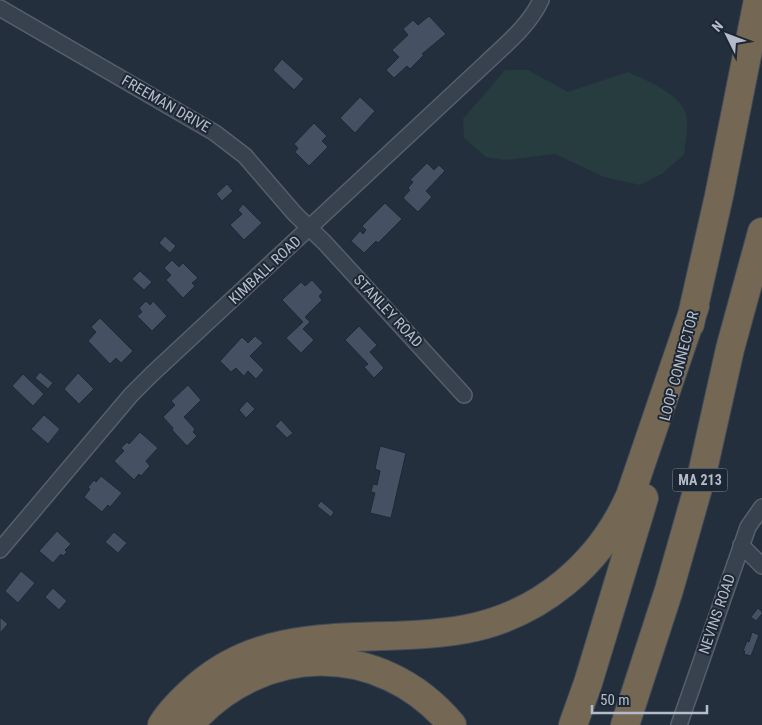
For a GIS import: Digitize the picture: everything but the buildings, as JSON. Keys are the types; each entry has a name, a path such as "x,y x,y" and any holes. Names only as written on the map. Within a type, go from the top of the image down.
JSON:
{"highway":[{"name":"LOOP CONNECTOR","path":"573,725 588,683 642,505 695,306 758,0"},
{"name":"MA 213","path":"625,725 669,590 702,474 730,349 762,232"},
{"path":"162,725 179,703 209,677 246,656 264,649 287,643 317,639 444,632 469,628 504,618 533,604 569,580 601,547 624,510 695,306"},
{"path":"189,725 222,693 255,674 297,663 319,662 350,664 396,679 425,697 452,725"}],"street":[{"name":"KIMBALL ROAD","path":"0,550 131,395 523,28 537,9 541,0"},
{"name":"FREEMAN DRIVE","path":"0,8 215,133 245,156 295,214 310,228"},
{"name":"STANLEY ROAD","path":"310,228 464,395"},
{"name":"NEVINS ROAD","path":"679,725 748,527 762,508"},
{"path":"741,546 762,566"}],"green space":[{"path":"505,70 528,70 568,92 628,72 645,80 672,96 685,110 687,132 684,155 663,173 640,185 604,177 555,154 506,160 486,157 464,138 463,119"}]}
